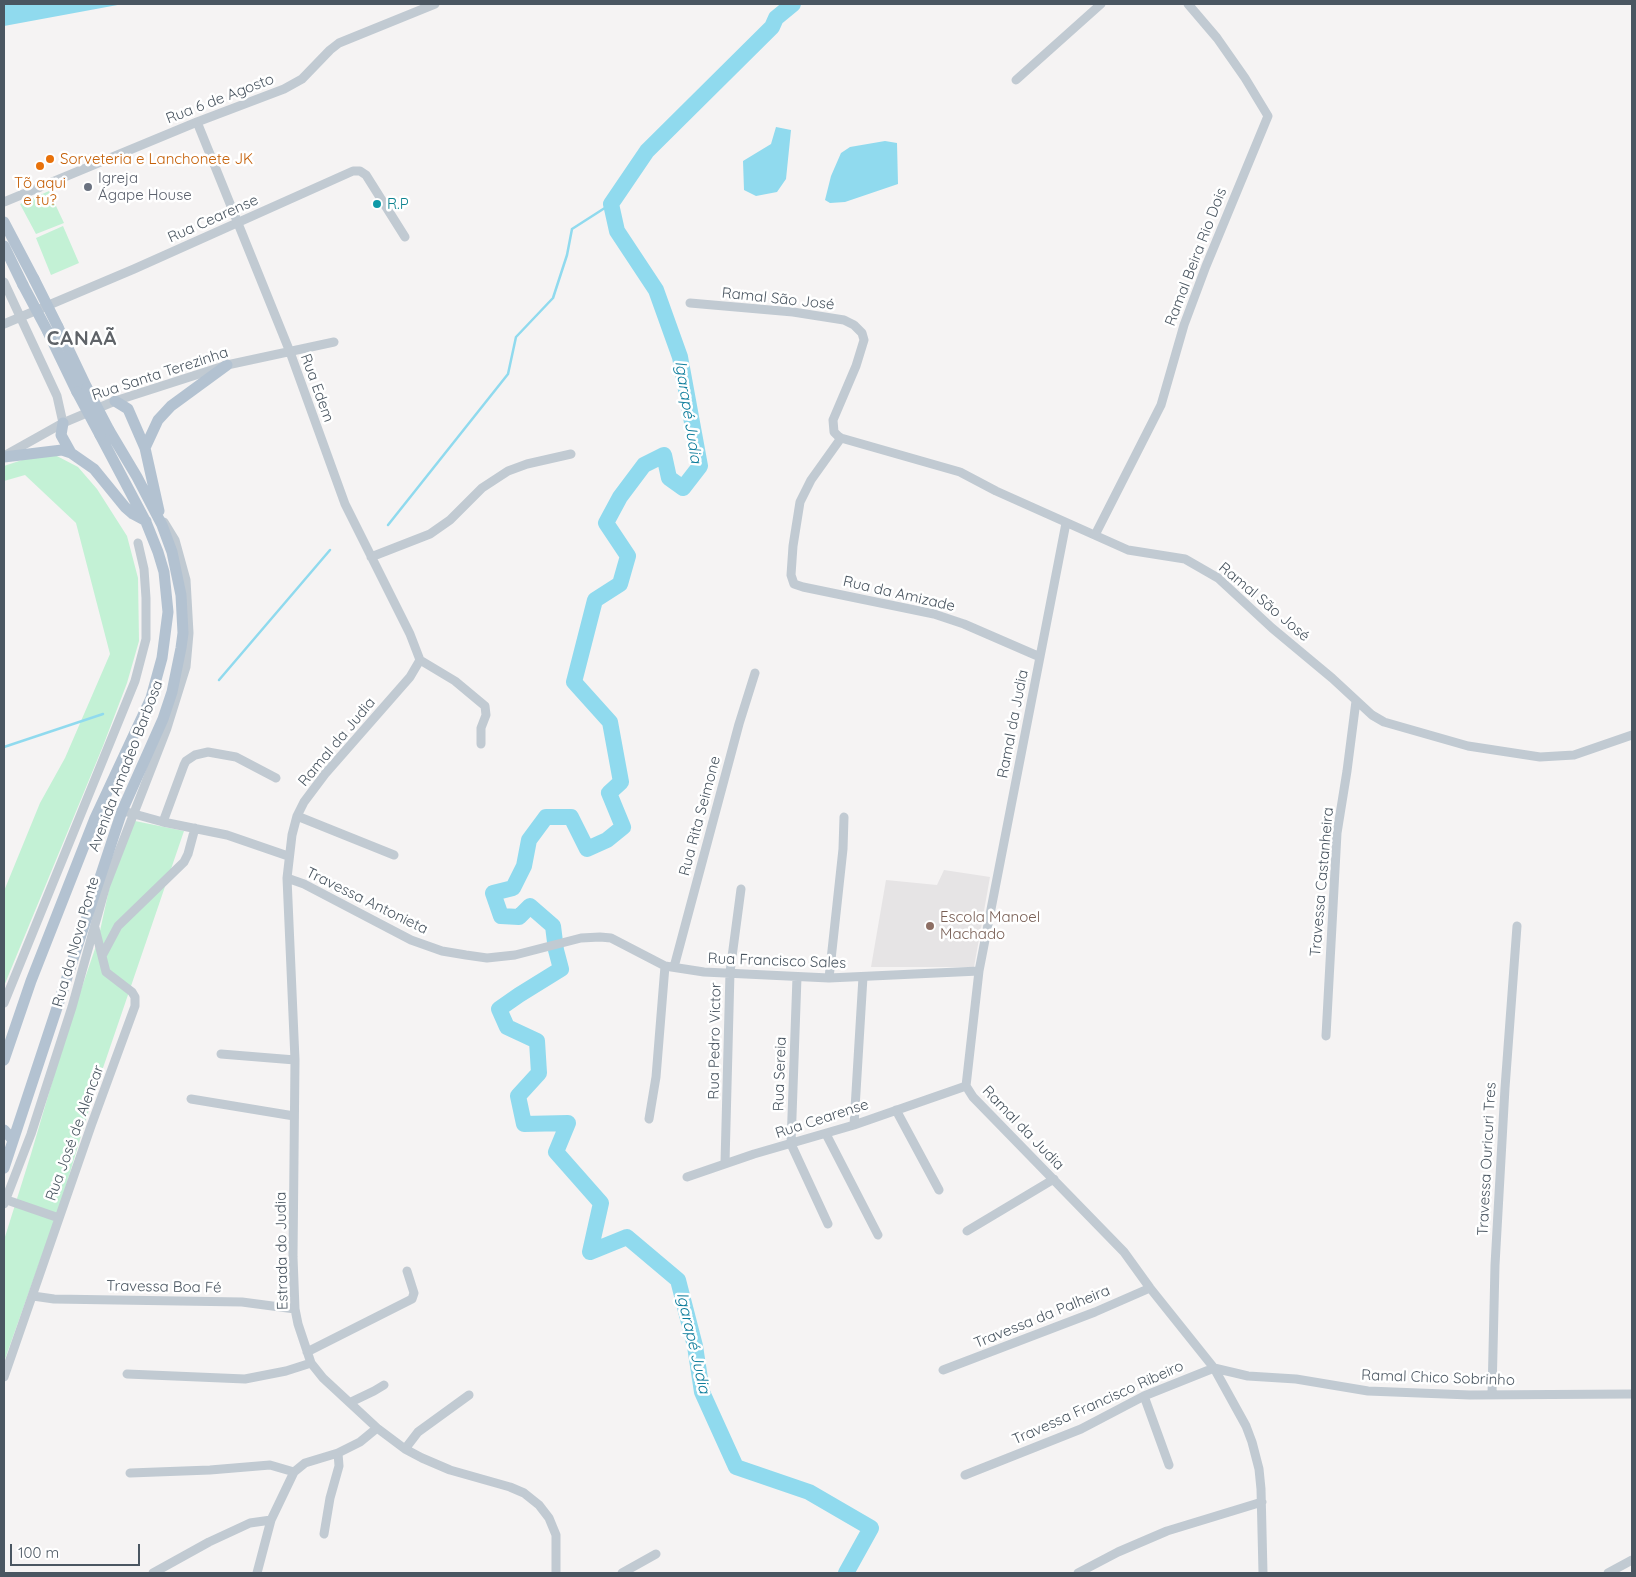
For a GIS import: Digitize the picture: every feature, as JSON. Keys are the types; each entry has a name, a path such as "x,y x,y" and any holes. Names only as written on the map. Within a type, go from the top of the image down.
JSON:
{"main road":[{"name":"Avenida Amadeo Barbosa","path":"4,222 34,279 53,330 146,522 164,572 168,612 162,658 151,698 92,827 31,981 4,1060"},
{"name":"Avenida Amadeo Barbosa","path":"4,246 23,285 53,330"},
{"path":"145,448 158,420 171,406 227,365"},
{"path":"115,401 128,409 145,448 161,521"},
{"path":"63,423 61,435 71,453"},
{"name":"Avenida Amadeo Barbosa","path":"4,1168 90,907 163,719 174,685 181,648 183,624 181,595 172,552 161,521 138,477 104,432"},
{"path":"4,456 62,450 71,453 94,469 126,507 146,522"},
{"path":"4,1130 13,1140"}],"street":[{"name":"Rua 6 de Agosto","path":"4,202 294,84 309,74 330,50 339,44 435,4"},
{"path":"1016,80 1101,4"},
{"name":"Ramal Beira Rio Dois","path":"1095,534 1161,405 1184,325 1206,266 1268,116 1245,78 1217,38 1188,4"},
{"name":"Rua Edem","path":"197,122 290,352 345,504 410,634 420,660"},
{"name":"Rua Cearense","path":"4,324 237,224 353,171 360,171 366,175 404,237"},
{"path":"4,282 56,396 63,423"},
{"name":"Ramal São José","path":"690,303 793,312 844,320 854,325 862,333 864,340 856,366 835,414 834,432 841,438 960,472 1066,523 1128,550 1185,559 1218,578 1372,715 1398,727 1468,746 1540,757 1574,755 1632,735"},
{"name":"Rua Santa Terezinha","path":"4,456 63,423 115,401 227,365 334,342"},
{"name":"Rua da Amizade","path":"841,438 802,496 795,531 792,581 798,586 934,614 964,624 1040,657"},
{"path":"371,557 430,534 450,520 482,488 508,471 527,464 571,454"},
{"name":"Ramal da Judia","path":"1066,523 979,971 966,1086 973,1097 1124,1252 1150,1288 1214,1368 1246,1426 1259,1469 1262,1502 1263,1573"},
{"path":"4,1003 135,681 146,639 144,569 138,543"},
{"path":"420,660 456,682 485,706 486,715 481,728 481,744"},
{"name":"Ramal da Judia","path":"287,878 288,856 292,835 297,816 304,802 325,774 410,677 420,660"},
{"name":"Rua Rita Seimone","path":"669,967 755,672"},
{"name":"Travessa Castanheira","path":"1326,1036 1336,833 1347,771 1356,702"},
{"path":"163,822 184,765 186,761 195,755 208,752 236,757 276,778"},
{"path":"127,812 244,840 288,856"},
{"name":"Rua da Nova Ponte","path":"4,1201 31,1134 72,1007 127,812"},
{"path":"297,816 394,855"},
{"path":"829,978 843,849 844,817"},
{"path":"102,956 118,926 184,862 195,828"},
{"name":"Travessa Antonieta","path":"287,878 304,884 411,940 442,951 487,958 515,955 581,938"},
{"name":"Estrada do Judia","path":"287,878 295,1060 292,1257 295,1309 311,1363 323,1378 377,1428 405,1449 450,1470 524,1493 539,1505 550,1518 556,1535 558,1572"},
{"name":"Rua Pedro Victor","path":"725,1163 730,972 740,889"},
{"name":"Rua José de Alencar","path":"4,1377 135,1006 135,996 132,992 106,972 90,907"},
{"name":"Travessa Ouricuri Tres","path":"1492,1394 1497,1235 1505,1088 1517,926"},
{"name":"Rua Francisco Sales","path":"581,938 611,938 669,967 704,972 797,977 864,978 979,971"},
{"path":"649,1119 669,967"},
{"name":"Rua Sereia","path":"797,977 791,1144 828,1224"},
{"path":"854,1125 864,978"},
{"path":"221,1054 295,1060"},
{"name":"Rua Cearense","path":"687,1177 725,1163 854,1125 966,1086"},
{"path":"192,1099 294,1116"},
{"path":"896,1110 939,1190"},
{"path":"826,1134 878,1235"},
{"path":"967,1231 1054,1179"},
{"path":"4,1201 59,1218"},
{"path":"307,1352 412,1299 414,1293 407,1271"},
{"name":"Travessa da Palheira","path":"943,1370 1096,1312 1150,1288"},
{"name":"Travessa Boa Fé","path":"33,1296 54,1299 242,1302 295,1309"},
{"path":"127,1374 245,1379 286,1371 311,1363"},
{"name":"Ramal Chico Sobrinho","path":"1214,1368 1248,1376 1296,1379 1368,1391 1492,1394 1632,1394"},
{"name":"Travessa Francisco Ribeiro","path":"965,1475 1080,1429 1144,1396 1214,1368"},
{"path":"351,1402 374,1392 384,1385"},
{"path":"405,1449 418,1432 469,1395"},
{"path":"1144,1396 1169,1465"},
{"path":"257,1573 271,1520 294,1472 304,1463 338,1453 360,1442 377,1428"},
{"path":"324,1534 338,1466 338,1453"},
{"path":"130,1473 210,1470 270,1465 294,1472"},
{"path":"1078,1573 1118,1552 1167,1531 1262,1502"},
{"path":"153,1573 209,1542 250,1523 271,1520"},
{"path":"622,1573 656,1554"},
{"path":"1608,1573 1632,1560"}],"shaded area":[{"name":"Escola Manoel Machado","path":"944,870 990,877 974,967 871,967 886,880 937,885"}],"green space":[{"path":"49,191 64,223 36,234 20,204"},
{"path":"63,226 79,263 51,275 36,238"},
{"path":"55,455 78,467 97,489 127,536 138,578 139,641 127,683 103,746 4,986 4,891 40,803 65,758 110,654 76,523 25,475 4,481 4,466 25,459"},
{"path":"135,821 184,831 91,1103 62,1199 4,1362 4,1240 68,1028 98,940 110,885"}],"water":[{"path":"4,4 123,4 4,26"},
{"path":"776,127 791,130 786,179 777,192 756,196 744,190 743,161 771,144"},
{"path":"885,141 897,143 898,184 845,202 830,203 825,200 831,176 841,153 850,147"}],"waterway":[{"name":"Igarapé Judia","path":"793,4 776,18 772,27 647,151 611,204 617,231 656,290 680,357 700,466 683,488 669,478 664,455 644,465 620,497 606,523 628,556 620,584 595,600 574,682 610,722 621,782 609,793 623,827 607,840 587,849 571,817 546,817 529,840 524,866 513,888 493,893 501,916 519,917 530,906 553,926 561,969 499,1009 507,1027 537,1041 539,1073 518,1096 524,1124 568,1123 556,1152 601,1203 590,1252 627,1237 678,1280 695,1346 702,1392 736,1467 809,1492 871,1528 846,1573"},
{"path":"388,525 508,374 516,337 553,298 567,255 572,229 611,204"},
{"path":"219,680 330,550"},
{"path":"4,747 103,714"}],"place":[{"name":"Sorveteria e Lanchonete JK","path":"50,159"},
{"name":"Tõ aqui e tu?","path":"40,166"},
{"name":"Igreja Ágape House","path":"88,187"},
{"name":"R.P","path":"377,204"},
{"name":"Escola Manoel Machado","path":"930,926"}],"district":[{"name":"CANAÃ","path":"82,339"}]}
